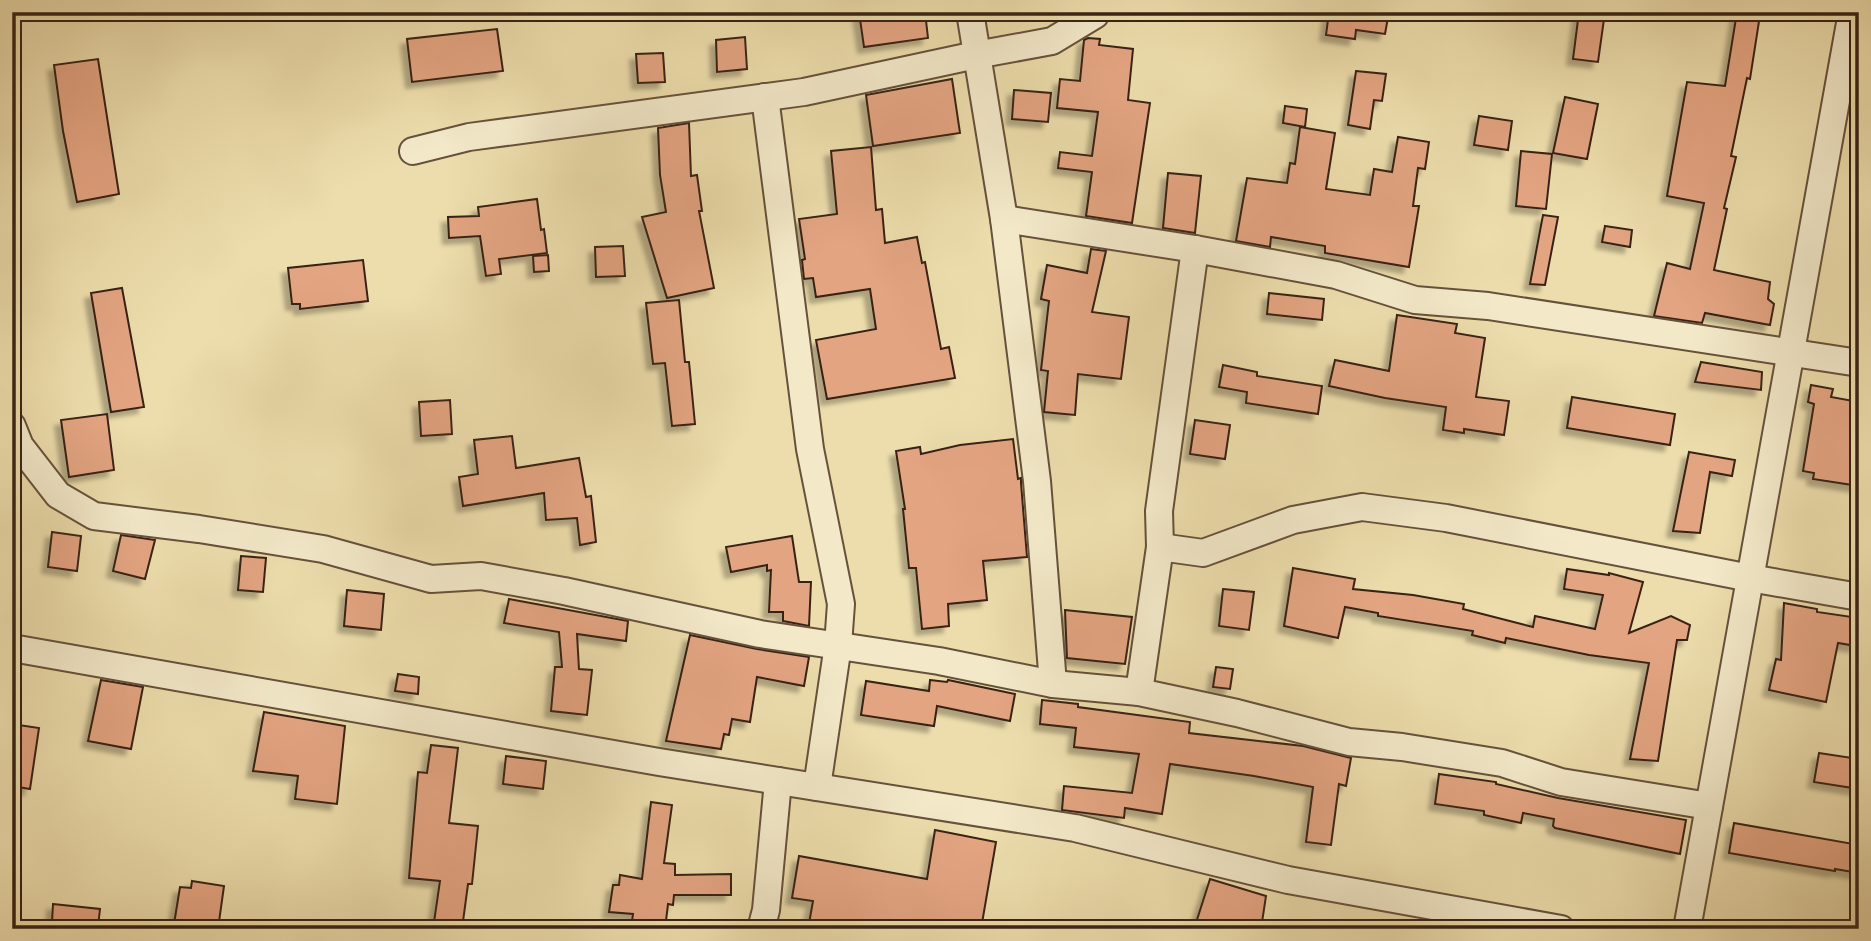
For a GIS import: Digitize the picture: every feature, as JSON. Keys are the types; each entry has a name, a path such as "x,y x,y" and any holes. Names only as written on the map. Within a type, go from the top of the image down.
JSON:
{"street":[{"path":"970,12 1004,219 1037,481 1053,684"},
{"path":"1687,929 1852,12"},
{"path":"413,151 469,137 804,92 1052,41 1095,15"},
{"path":"765,97 810,449 831,566 841,604 838,645 817,787"},
{"path":"1004,219 1195,249 1336,275 1415,300 1488,306 1859,363"},
{"path":"1139,692 1160,547 1159,511 1195,249"},
{"path":"12,426 20,446 58,495 94,516 199,529 323,549 431,579 481,576 564,591 760,634 939,661 1053,684 1139,692 1237,713 1349,742 1402,747 1502,763 1561,782 1709,806"},
{"path":"1160,547 1203,553 1293,520 1362,507 1446,518 1859,597"},
{"path":"12,648 659,762 1075,828 1464,920 1561,929"},
{"path":"761,929 766,910 778,781"}],"building":[{"path":"859,12 925,12 928,38 864,47"},
{"path":"1329,12 1389,12 1385,34 1356,30 1355,39 1326,35"},
{"path":"1579,12 1605,12 1598,62 1573,59"},
{"path":"1737,12 1760,12 1760,15 1750,79 1747,78 1731,156 1736,157 1714,270 1770,282 1768,299 1774,304 1770,325 1705,313 1702,323 1654,316 1667,263 1690,269 1704,203 1667,196 1687,82 1725,86"},
{"path":"497,29 503,71 412,82 407,39"},
{"path":"745,37 747,69 717,72 716,40"},
{"path":"1100,39 1099,45 1133,49 1128,100 1150,103 1132,223 1086,216 1092,172 1058,168 1060,152 1092,156 1098,112 1057,108 1060,79 1080,81 1084,40"},
{"path":"663,53 665,82 638,83 636,54"},
{"path":"98,59 119,194 77,202 54,65"},
{"path":"1356,71 1386,74 1382,101 1374,100 1370,129 1348,125"},
{"path":"952,79 960,133 873,146 866,95"},
{"path":"1014,90 1051,93 1048,122 1012,119"},
{"path":"1565,97 1598,104 1587,159 1553,153"},
{"path":"1285,106 1307,109 1305,127 1283,123"},
{"path":"1479,116 1512,121 1508,150 1474,145"},
{"path":"689,123 691,176 697,175 702,211 699,211 714,288 667,298 642,217 666,212 660,175 658,128"},
{"path":"1300,127 1335,133 1326,189 1370,195 1374,169 1392,172 1398,137 1429,142 1425,169 1418,168 1413,206 1419,206 1409,267 1325,253 1325,246 1271,237 1270,247 1236,241 1247,178 1287,183 1290,163 1295,164"},
{"path":"871,147 876,210 882,209 885,243 917,237 922,263 925,262 941,349 949,347 955,378 827,399 816,340 876,329 870,289 816,297 813,278 804,279 802,260 805,259 799,219 837,214 831,151"},
{"path":"1521,151 1552,154 1546,209 1516,206"},
{"path":"1168,173 1201,176 1195,233 1163,228"},
{"path":"537,199 547,253 499,259 501,274 486,276 480,236 449,238 448,217 479,216 478,207"},
{"path":"1543,215 1558,217 1545,285 1530,284"},
{"path":"1605,226 1632,230 1630,247 1602,242"},
{"path":"623,246 625,276 596,277 595,247"},
{"path":"1091,249 1106,251 1092,312 1129,317 1121,379 1078,374 1075,415 1044,412 1048,371 1041,370 1049,301 1041,299 1047,265 1087,273"},
{"path":"548,255 549,271 534,272 533,256"},
{"path":"363,260 368,301 300,309 300,304 292,304 288,268"},
{"path":"122,288 144,407 111,412 91,293"},
{"path":"1269,293 1324,299 1322,320 1267,314"},
{"path":"679,300 695,424 672,426 665,363 653,364 646,303"},
{"path":"1397,315 1457,324 1455,333 1485,338 1476,397 1509,401 1504,435 1464,429 1464,433 1443,430 1446,407 1329,386 1335,360 1389,371"},
{"path":"1701,362 1762,372 1761,390 1695,382"},
{"path":"1223,365 1257,372 1257,376 1322,386 1318,414 1246,403 1247,392 1219,387"},
{"path":"1811,385 1833,389 1831,397 1859,402 1859,486 1813,479 1814,473 1803,471 1814,404 1808,402"},
{"path":"1572,397 1675,414 1670,445 1567,428"},
{"path":"450,400 452,434 421,436 419,402"},
{"path":"107,414 114,470 69,477 61,420"},
{"path":"1195,420 1230,425 1225,459 1190,454"},
{"path":"512,436 516,468 579,458 586,497 591,496 596,542 580,545 577,518 546,520 544,493 463,506 459,477 478,474 474,440"},
{"path":"1013,439 1018,479 1021,478 1027,557 983,561 987,600 948,604 949,626 922,629 916,568 909,568 905,509 896,451 920,447 921,454 960,445"},
{"path":"1689,452 1735,460 1732,476 1710,472 1700,533 1673,531"},
{"path":"52,532 81,536 77,571 48,567"},
{"path":"121,535 155,540 145,579 113,571"},
{"path":"792,536 799,582 811,582 809,626 783,621 783,612 769,612 771,570 767,571 767,565 731,572 726,547"},
{"path":"241,556 266,558 263,592 238,590"},
{"path":"1293,568 1355,579 1353,589 1464,604 1463,609 1533,627 1535,616 1595,629 1603,595 1564,589 1567,569 1609,573 1643,582 1629,633 1671,616 1690,625 1687,640 1677,640 1658,761 1630,759 1649,663 1589,655 1506,638 1505,643 1472,635 1473,631 1378,616 1378,613 1345,607 1338,638 1284,626"},
{"path":"1223,589 1254,592 1249,630 1219,626"},
{"path":"347,590 384,594 381,630 344,626"},
{"path":"509,599 628,621 626,641 577,634 579,669 592,670 587,715 551,711 555,667 562,667 559,632 504,623"},
{"path":"1784,603 1817,609 1817,612 1859,618 1856,646 1838,643 1826,702 1769,690 1776,659 1781,660"},
{"path":"1065,610 1132,617 1125,664 1067,658"},
{"path":"690,635 809,657 804,686 757,677 750,722 732,719 729,735 724,734 721,749 666,741"},
{"path":"1216,667 1233,669 1230,689 1213,687"},
{"path":"398,674 419,677 418,694 395,691"},
{"path":"101,680 143,687 131,749 88,741"},
{"path":"930,680 948,680 1015,694 1010,721 937,706 934,726 861,715 866,681 929,691"},
{"path":"1042,700 1190,722 1189,733 1303,746 1351,758 1346,786 1339,784 1331,845 1306,842 1313,787 1170,764 1162,814 1125,808 1124,818 1062,810 1064,786 1132,793 1139,754 1074,747 1076,728 1040,724"},
{"path":"264,712 345,726 337,804 295,799 298,776 253,771"},
{"path":"12,724 39,728 30,789 12,786"},
{"path":"431,745 458,748 449,823 478,826 472,884 468,884 462,929 433,929 440,881 409,878 418,772 427,773"},
{"path":"1819,753 1859,759 1859,789 1814,782"},
{"path":"506,756 546,761 543,789 503,784"},
{"path":"1439,774 1496,782 1558,798 1686,820 1680,854 1555,828 1554,819 1523,813 1521,823 1484,815 1484,811 1435,804"},
{"path":"651,802 672,805 664,863 675,864 675,875 731,874 731,895 674,895 673,905 668,904 665,929 631,929 633,914 609,912 613,885 619,885 620,875 642,879"},
{"path":"1734,823 1859,845 1859,873 1729,853"},
{"path":"935,830 996,842 981,929 808,929 813,901 792,898 799,856 927,879"},
{"path":"1210,879 1266,896 1261,929 1206,929 1195,926"},
{"path":"192,881 224,886 218,929 185,929 185,926 174,924 180,887 191,888"},
{"path":"53,904 100,909 98,927 52,922"}]}
